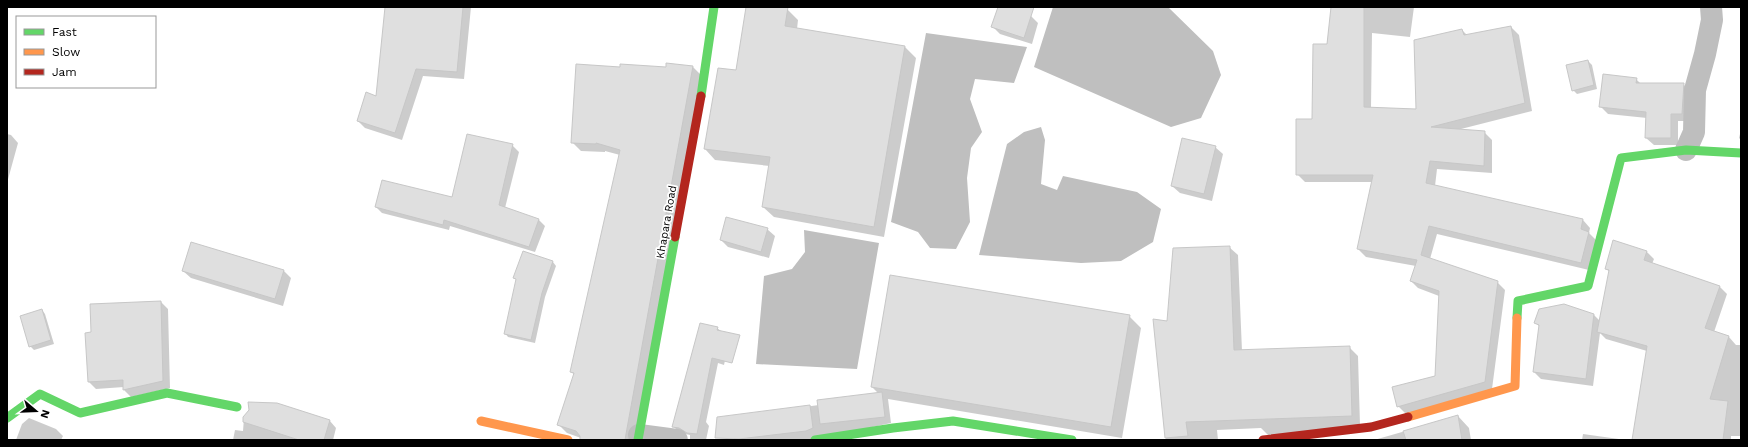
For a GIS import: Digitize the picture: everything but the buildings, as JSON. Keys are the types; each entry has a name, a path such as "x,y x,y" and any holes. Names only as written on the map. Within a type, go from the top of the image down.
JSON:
{"street":[{"name":"Khapara Road","path":"638,438 706,66 714,7"},
{"path":"1686,150 1694,132 1695,90 1711,26 1711,7"},
{"path":"1263,440 1372,434 1515,386 1518,300 1588,286 1621,158 1686,150 1741,153"},
{"path":"7,418 40,394 80,413 167,393 236,407"},
{"path":"481,421 568,440"},
{"path":"815,440 893,428 953,421 1072,440"},
{"path":"638,438 677,440"}],"shaded area":[{"path":"1053,7 1168,7 1213,51 1221,75 1201,118 1171,127 1034,67"},
{"path":"926,33 1027,47 1014,83 975,79 970,99 982,132 971,148 967,178 970,222 956,249 930,248 918,232 891,222"},
{"path":"1041,127 1045,140 1041,184 1057,190 1063,176 1137,192 1161,209 1153,242 1121,261 1081,263 979,255 1007,144 1024,132"},
{"path":"804,230 879,243 857,369 756,364 764,276 792,269 805,252"}],"traffic: fast":[{"path":"701,96 714,7"},
{"path":"1517,318 1518,301 1588,286 1621,158 1686,150 1741,153"},
{"path":"638,440 675,237"},
{"path":"7,418 40,394 80,413 167,393 237,407"},
{"path":"815,440 893,428 953,421 1072,440"}],"traffic: slow":[{"path":"1408,417 1515,386 1517,318"},
{"path":"481,421 568,440"}],"traffic: jam":[{"path":"675,237 701,96"},
{"path":"1263,440 1371,427 1408,417"}]}
